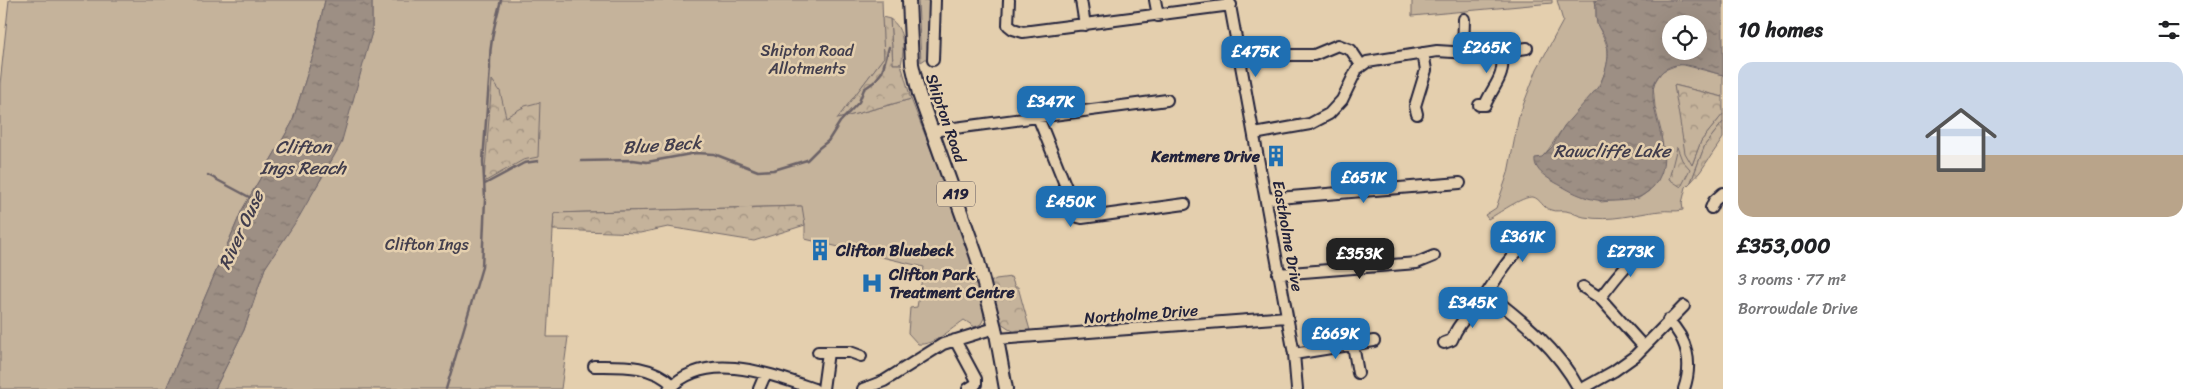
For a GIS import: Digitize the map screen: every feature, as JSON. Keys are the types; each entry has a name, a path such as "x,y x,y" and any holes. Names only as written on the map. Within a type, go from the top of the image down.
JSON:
{"main road":[{"name":"Shipton Road","path":"909,0 912,64 919,94 968,230 997,334 1006,389"}],"street":[{"name":"Shipton Road","path":"933,60 935,0"},
{"path":"1009,0 1008,24 1013,29 1023,32 1158,16 1230,3"},
{"path":"1081,0 1085,25"},
{"path":"1155,0 1158,16"},
{"name":"Eastholme Drive","path":"1230,3 1294,354 1297,389"},
{"path":"1463,52 1464,19"},
{"path":"1292,53 1314,55 1338,46 1345,46 1355,55 1361,65"},
{"path":"1254,134 1310,124 1329,114 1342,100 1354,74 1361,65 1376,60 1446,51 1485,54 1527,48"},
{"path":"1484,106 1502,74 1502,52"},
{"path":"1414,108 1425,78 1424,53"},
{"path":"932,131 1167,100"},
{"path":"1038,117 1078,217 1184,204"},
{"path":"1266,199 1460,183"},
{"path":"1711,208 1714,201 1723,193"},
{"path":"1444,343 1452,340 1457,329 1487,293 1505,265 1523,246 1536,238 1538,228"},
{"path":"1600,298 1631,260 1655,246"},
{"path":"1278,274 1417,263 1434,256"},
{"path":"1583,287 1600,298 1644,347"},
{"path":"1487,293 1541,338 1563,364 1580,389 1614,371 1644,347 1668,320 1684,306"},
{"name":"Northolme Drive","path":"863,389 886,385 931,351 955,340 997,334 1287,317"},
{"path":"1668,320 1680,334 1686,348 1688,370 1684,389"},
{"path":"955,340 976,379 976,384 968,389"},
{"path":"1294,354 1374,341"},
{"path":"1353,345 1358,373"},
{"path":"823,389 823,352 850,352 861,356"},
{"path":"594,366 650,369 662,375 671,387 689,374 707,368 736,368 814,389"},
{"path":"759,389 765,375"}],"green space":[{"path":"9,0 325,0 314,52 292,123 242,210 166,389 0,389 0,84"},
{"name":"Clifton Ings","path":"372,0 882,0 884,57 837,119 911,99 964,234 981,294 984,318 981,324 975,327 964,320 936,340 918,344 908,333 910,308 917,307 924,267 805,239 805,225 801,206 554,213 547,337 568,337 561,389 215,389 244,330 265,268 328,168 372,32"},
{"path":"918,0 932,0 930,56 921,62"},
{"path":"1412,0 1552,0 1552,3 1412,16"},
{"path":"1557,0 1595,0 1597,23 1608,50 1607,66 1599,86 1542,157 1601,202 1639,198 1649,191 1662,135 1655,107 1653,85 1662,71 1680,64 1723,75 1723,97 1674,85 1692,165 1701,141 1723,114 1723,122 1705,145 1691,182 1686,187 1682,203 1683,210 1660,211 1604,219 1582,216 1566,211 1553,211 1533,197 1528,197 1488,219 1485,215 1496,208 1508,173 1519,116 1537,69 1563,21"},
{"path":"882,17 890,19 893,64 901,64 911,99 837,119 884,57"},
{"path":"890,19 901,33 903,52 901,64 893,64"},
{"path":"492,80 500,91 506,117 525,106 540,102 538,157 523,160 484,182"},
{"path":"1674,85 1723,97 1723,114 1701,141 1692,165 1685,153"},
{"path":"1723,122 1723,138 1691,182 1705,145"},
{"path":"1677,147 1682,160 1690,169 1681,187 1669,179"},
{"path":"802,206 805,225 754,241 668,227 640,233 553,230 554,213"},
{"path":"1011,277 1015,287 1018,287 1031,334 1019,335 998,321 989,283 996,279"}],"water":[{"name":"Clifton Ings Reach","path":"325,0 372,0 372,32 341,144 299,217 265,268 244,330 215,389 166,389 242,210 292,123 314,52"},
{"name":"Rawcliffe Lake","path":"1595,0 1723,0 1723,75 1684,65 1669,67 1662,72 1655,83 1653,96 1664,158 1661,173 1650,190 1635,199 1602,201 1588,198 1565,188 1541,173 1535,163 1535,158 1542,157 1552,147 1564,126 1600,85 1606,67 1608,50 1596,18"}],"waterway":[{"path":"446,389 482,267 485,199 483,161 490,50 501,0"},
{"name":"Blue Beck","path":"581,161 633,160 647,162 696,153 714,154 758,171 774,170 807,160 828,141 840,122 859,102 864,89 874,82 882,72 889,47"},
{"name":"Blue Beck","path":"485,184 524,163 538,161"},
{"name":"River Ouse","path":"208,175 251,198"}],"place":[{"name":"Kentmere Drive","path":"1276,156"},
{"name":"Clifton Bluebeck","path":"820,250"},
{"name":"Clifton Park Treatment Centre","path":"872,283"}],"park label":[{"name":"Shipton Road Allotments","path":"807,59"}]}
